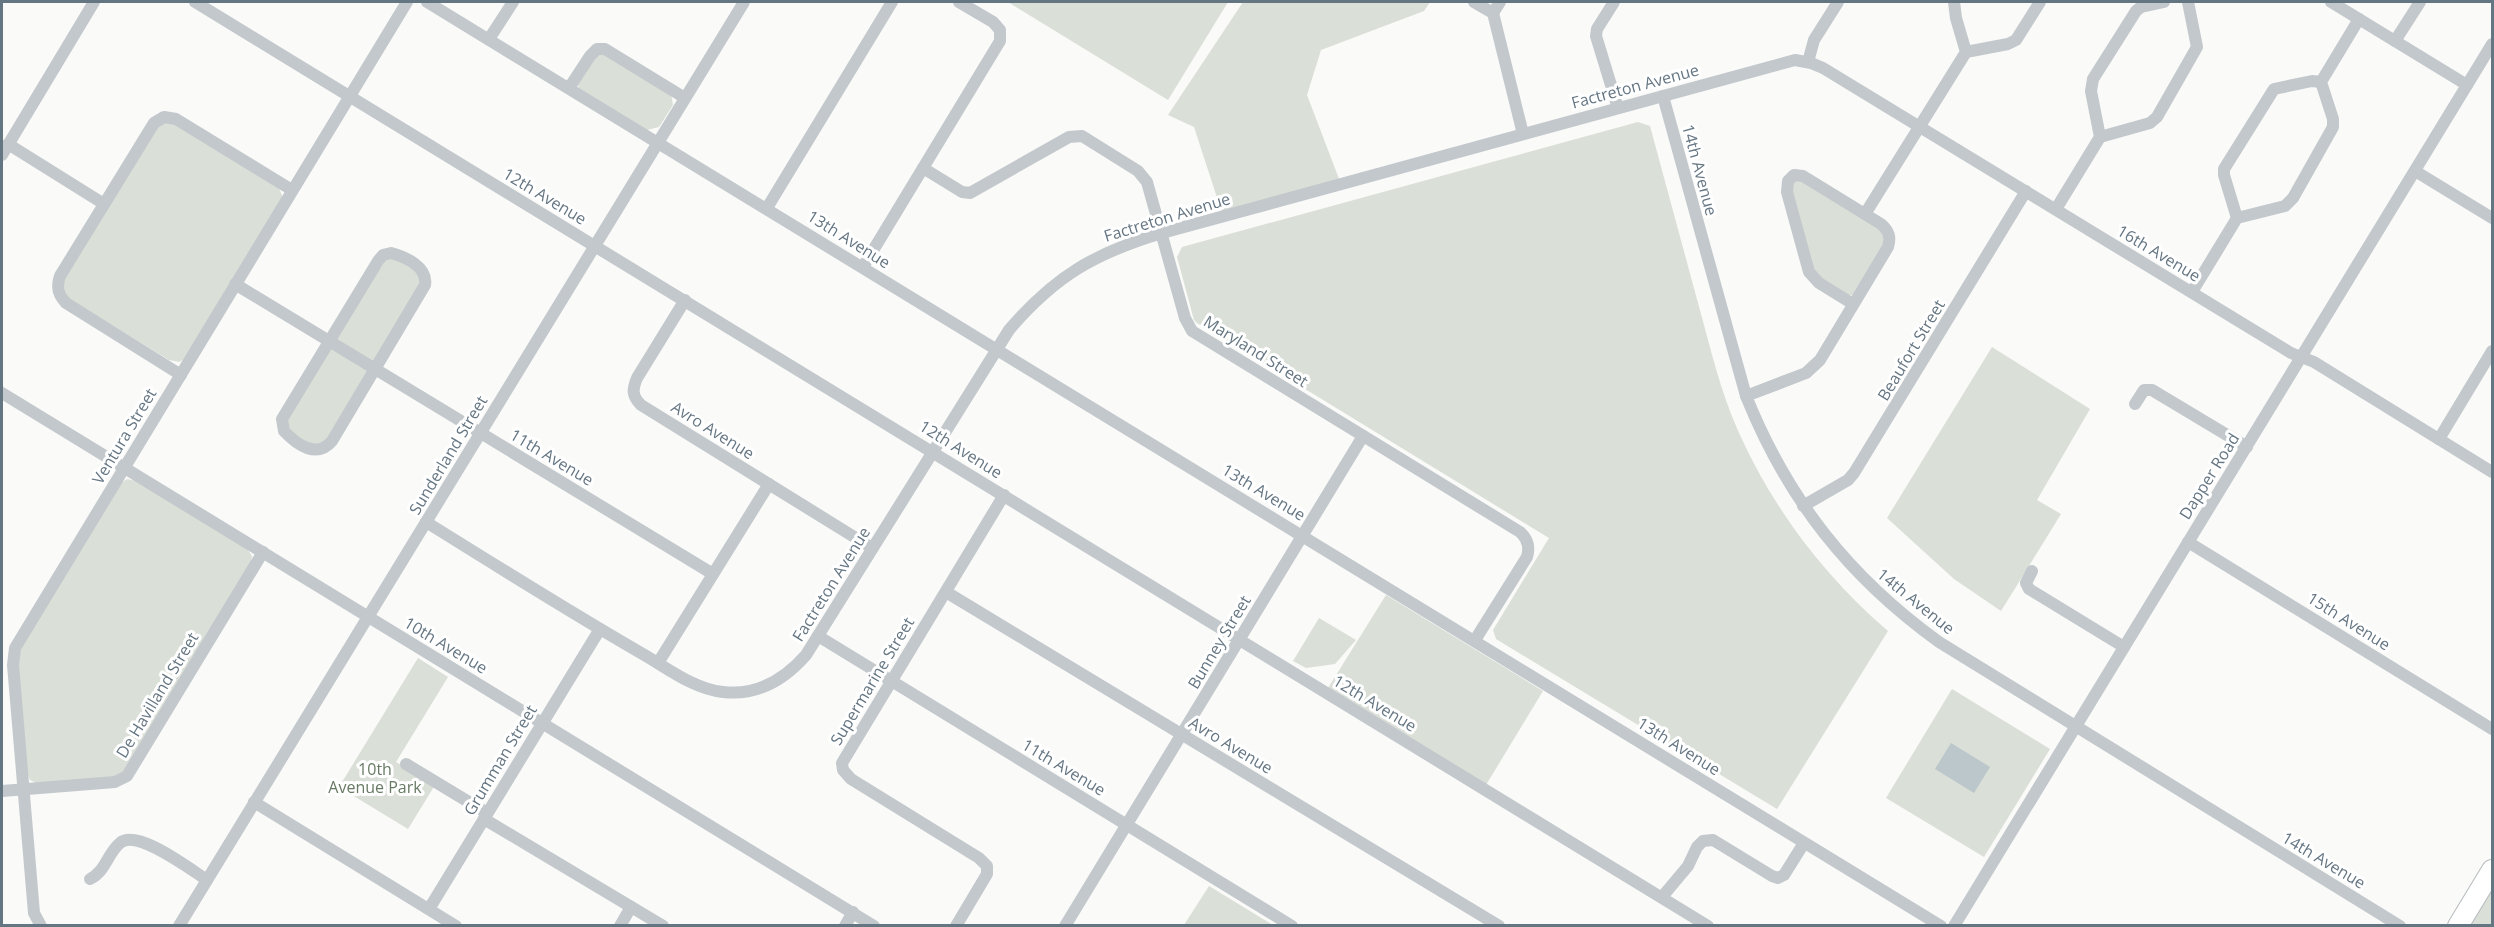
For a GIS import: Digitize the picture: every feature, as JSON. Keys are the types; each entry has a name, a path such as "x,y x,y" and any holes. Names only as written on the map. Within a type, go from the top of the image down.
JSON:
{"main road":[{"path":"2458,926 2493,870"}],"street":[{"path":"94,2 5,149 104,204"},
{"name":"12th Avenue","path":"195,2 933,450 1708,926"},
{"name":"Ventura Street","path":"40,926 34,913 13,653 407,2"},
{"name":"13th Avenue","path":"428,2 1941,926"},
{"path":"489,39 513,2"},
{"name":"Sunderland Street","path":"179,926 744,2"},
{"path":"767,208 892,2"},
{"path":"863,267 1000,41 1000,30 993,22 959,2"},
{"path":"1474,2 1493,13 1523,134"},
{"path":"1493,13 1500,2"},
{"path":"1614,2 1597,29 1596,36 1618,108"},
{"path":"1808,62 1814,40 1838,2"},
{"path":"1954,2 1966,52"},
{"path":"1865,214 1966,52 2008,44 2016,40 2040,2"},
{"path":"2056,209 2100,137 2091,91 2093,79 2136,11 2141,7 2164,2"},
{"path":"2100,137 2150,123 2157,117 2197,47 2188,2"},
{"path":"2331,2 2467,85"},
{"path":"2395,41 2420,2"},
{"path":"2192,292 2237,218 2285,206 2293,198 2333,127 2333,119 2321,82 2359,19"},
{"name":"Dapper Road","path":"1954,926 2493,44"},
{"path":"569,88 590,56 597,49 605,49 685,98"},
{"name":"Factreton Avenue","path":"426,522 600,629 705,688 722,692 752,691 768,686 795,667 818,636 996,348 1021,315 1065,276 1099,255 1123,244 1162,233 1790,61 1808,62"},
{"name":"16th Avenue","path":"1808,62 1823,68 1920,126 2291,353 2314,362 2493,472"},
{"path":"2237,218 2224,175 2224,169 2234,150 2274,89 2312,81 2321,82"},
{"name":"14th Avenue","path":"1663,96 1746,396 1763,438 1803,506 1842,556 1903,615 1958,654 2400,926"},
{"path":"181,375 66,303 60,296 58,287 60,276 154,123 164,117 176,119 292,190"},
{"name":"Maryland Street","path":"923,168 962,192 970,193 1069,137 1082,136 1144,175 1185,318 1192,331 1520,532 1526,538 1527,557 1475,640"},
{"path":"2415,171 2493,218"},
{"path":"1746,396 1806,373 1820,360 1888,247 1890,240 1887,230 1865,214 1803,176 1794,175 1786,186 1809,272 1813,279 1853,304"},
{"name":"Beaufort Street","path":"1803,506 1848,480 1854,473 2026,190"},
{"path":"391,253 412,263 424,272 425,285 375,369 329,445 316,450 299,444 284,431 282,419 329,340 383,255 391,253"},
{"name":"11th Avenue","path":"236,284 713,574"},
{"name":"Avro Avenue","path":"685,300 637,378 633,391 635,399 641,405 872,548"},
{"path":"2439,439 2493,351"},
{"path":"2135,404 2144,390 2152,390 2247,447"},
{"name":"10th Avenue","path":"2,393 874,926"},
{"name":"Bunney Street","path":"1065,926 1363,436"},
{"path":"658,663 769,484"},
{"name":"Supermarine Street","path":"956,926 987,874 987,866 979,858 851,779 843,770 844,760 1004,495"},
{"name":"15th Avenue","path":"2188,542 2493,729"},
{"name":"De Havilland Street","path":"2,791 115,782 127,776 263,552"},
{"path":"2032,571 2026,583 2030,589 2124,647"},
{"name":"Avro Avenue","path":"946,592 1499,926"},
{"name":"Grumman Street","path":"429,909 600,629"},
{"name":"11th Avenue","path":"818,636 1292,926"},
{"path":"406,764 631,908 663,926"},
{"path":"254,802 456,926"},
{"path":"90,879 99,874 119,844 133,839 146,843 207,880"},
{"path":"1662,897 1688,866 1697,847 1703,841 1713,840 1775,878 1784,875 1804,843"},
{"path":"620,926 631,908"},
{"path":"845,926 853,912"}],"green space":[{"path":"1008,2 1228,2 1168,100"},
{"path":"1243,2 1430,2 1424,11 1321,50 1307,95 1341,184 1223,216 1194,127 1168,115"},
{"path":"604,53 671,93 673,105 659,127 647,130 579,88 577,83 594,56"},
{"path":"171,122 279,188 283,198 183,360 179,362 169,360 64,295 64,280 157,128 162,123"},
{"path":"1638,122 1650,126 1711,352 1739,433 1768,489 1803,540 1843,588 1888,631 1777,809 1496,639 1493,630 1549,538 1197,323 1194,320 1177,257 1182,247"},
{"path":"1801,180 1879,227 1886,240 1852,295 1815,276 1790,187 1796,181"},
{"path":"391,253 425,277 332,441 307,449 282,419 329,340"},
{"path":"1992,347 2090,409 2037,500 2061,514 2001,611 1954,579 1887,518"},
{"path":"127,479 137,481 246,547 252,556 250,566 128,766 119,777 39,784 30,780 26,772 17,653 120,484"},
{"path":"1386,595 1543,691 1486,785 1328,688"},
{"path":"1319,618 1356,640 1335,664 1306,668 1293,661"},
{"name":"10th Avenue Park","path":"418,658 448,677 396,762 435,785 408,829 339,787"},
{"path":"1952,689 2050,749 1984,857 1886,798"},
{"path":"1209,886 1273,925 1184,925"},
{"path":"2492,889 2492,925 2470,925"}],"shaded area":[{"path":"1951,743 1990,767 1974,793 1935,769"}]}
